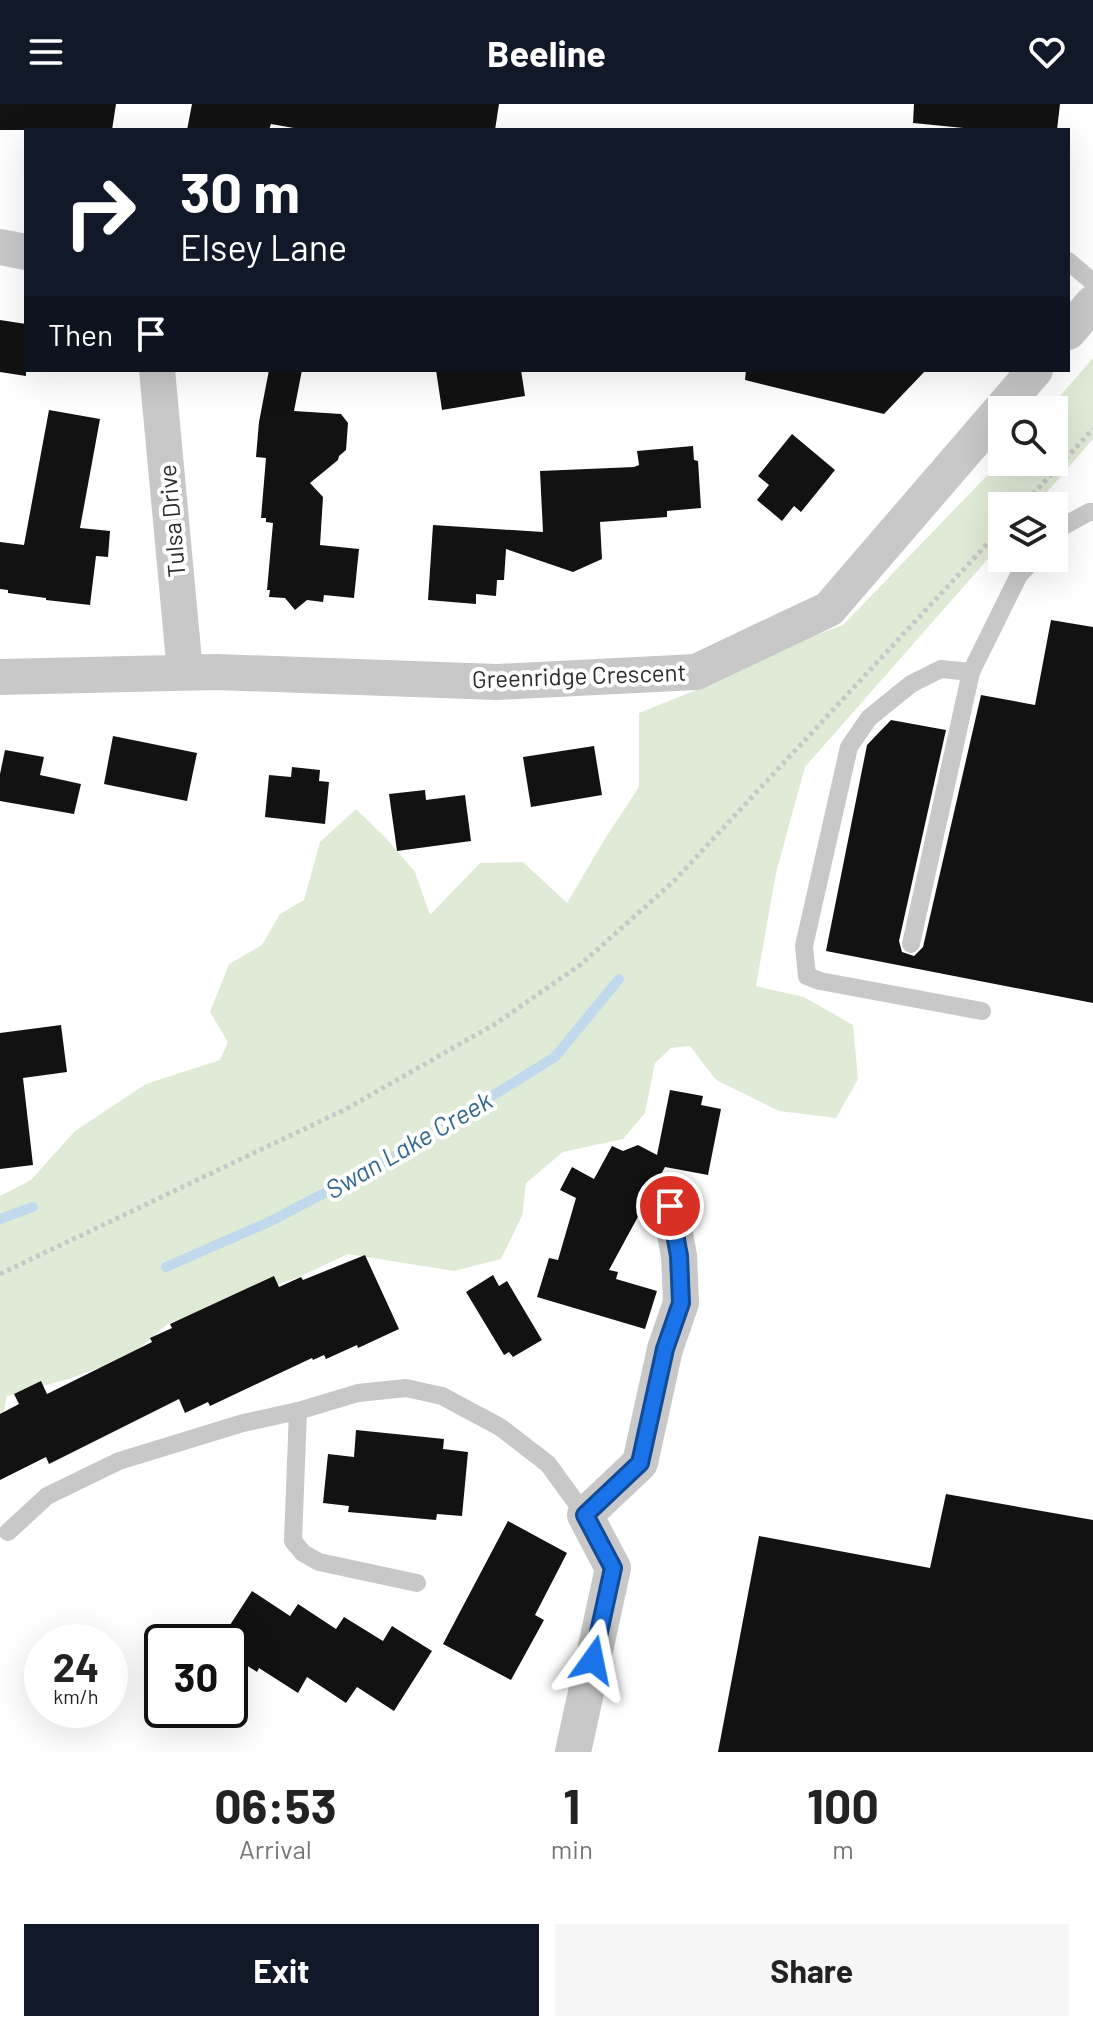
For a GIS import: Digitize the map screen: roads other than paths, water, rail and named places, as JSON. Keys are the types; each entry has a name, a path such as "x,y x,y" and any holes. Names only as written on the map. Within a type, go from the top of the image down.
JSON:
{"street":[{"path":"0,247 24,252"},
{"path":"1070,330 1093,303"},
{"name":"Tulsa Drive","path":"157,372 185,672"},
{"name":"Greenridge Crescent","path":"0,677 185,672 497,682 696,672 829,609 1033,372"},
{"path":"573,1752 613,1568 585,1515 640,1463 665,1349 681,1303 679,1256 670,1206"}],"lane":[{"path":"1070,263 1093,282"},
{"path":"1068,524 1093,512"},
{"path":"911,944 971,672 1022,572"},
{"path":"971,672 941,669 911,684 869,718 849,747 804,946 807,976 820,981 982,1011"},
{"path":"8,1532 47,1496 119,1461 243,1423 358,1393 406,1388 442,1396 500,1427 548,1464 585,1515"},
{"path":"298,1411 293,1541 303,1553 319,1562 417,1583"}],"waterway":[{"name":"Swan Lake Creek","path":"166,1267 271,1221 395,1156 555,1057 619,979"},
{"name":"Swan Lake Creek","path":"0,1219 33,1207"}]}
